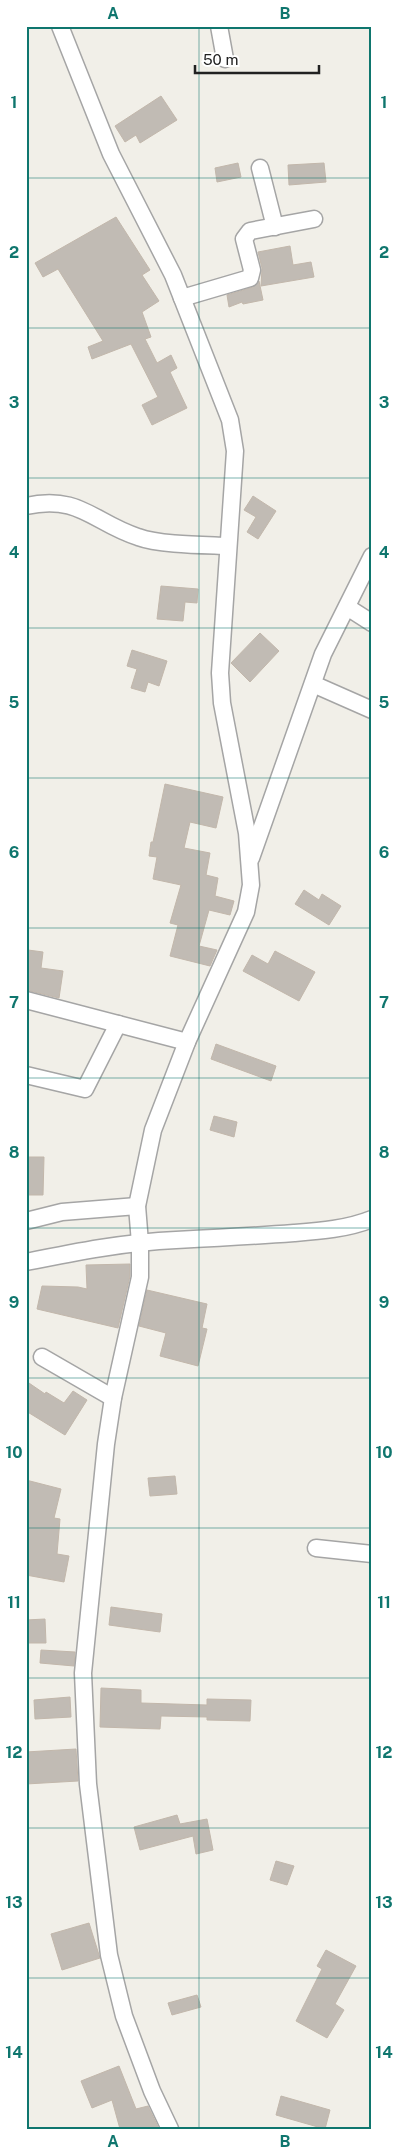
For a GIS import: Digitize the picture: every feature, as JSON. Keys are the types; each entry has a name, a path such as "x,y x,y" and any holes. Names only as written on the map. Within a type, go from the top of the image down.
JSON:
{"street":[{"path":"60,26 111,154 173,276 230,420 234,434 235,451 227,546 220,673 222,703 247,833 251,885 246,912 188,1042 153,1130 138,1211 140,1277 113,1398 83,1673 90,1807 109,1955 124,2016 152,2090 170,2129"},
{"path":"219,26 225,59"},
{"path":"260,168 275,226"},
{"path":"182,298 250,278 252,270 244,239 250,231 314,219"},
{"path":"26,506 44,502 66,504 78,507 140,538 227,546"},
{"path":"250,862 323,654 372,556"},
{"path":"347,607 372,623"},
{"path":"313,684 372,710"},
{"path":"26,1000 188,1042"},
{"path":"26,1075 85,1090 118,1024"},
{"path":"26,1220 62,1212 138,1211"},
{"path":"26,1262 140,1239 311,1232 340,1228 372,1219"},
{"path":"42,1356 113,1398"},
{"path":"316,1548 372,1554"}],"building":[{"path":"161,96 177,120 140,143 136,135 125,142 115,126"},
{"path":"238,163 241,177 217,182 215,168"},
{"path":"324,163 326,182 289,185 288,165"},
{"path":"116,217 150,270 142,275 159,301 142,312 151,337 145,339 157,363 171,355 177,368 170,372 187,408 152,425 142,405 158,397 131,344 92,359 88,347 103,341 58,269 43,277 35,263"},
{"path":"290,246 293,265 311,262 314,277 261,286 262,268 258,252"},
{"path":"259,281 263,300 243,304 242,302 229,307 227,295 253,287"},
{"path":"253,496 276,511 258,539 247,532 256,517 244,510"},
{"path":"161,586 198,589 197,603 185,602 183,621 157,619"},
{"path":"260,633 279,651 250,682 231,663"},
{"path":"132,650 167,661 159,686 148,682 145,692 131,688 137,669 127,666"},
{"path":"165,784 223,797 216,828 190,822 184,848 210,853 206,875 218,878 215,896 234,901 230,915 209,910 199,946 217,950 210,966 170,956 178,925 170,923 181,885 153,879 157,857 149,856"},
{"path":"304,890 319,900 322,894 341,906 329,925 295,904"},
{"path":"28,950 43,952 41,968 63,971 59,998 26,990"},
{"path":"275,951 315,972 299,1001 243,971 252,955 268,964"},
{"path":"216,1044 276,1066 271,1081 211,1059"},
{"path":"214,1116 237,1122 234,1137 210,1130"},
{"path":"26,1157 44,1157 43,1195 26,1195"},
{"path":"130,1264 130,1276 118,1328 37,1309 42,1286 87,1289 86,1265"},
{"path":"147,1290 207,1304 202,1328 207,1329 198,1366 160,1356 166,1333 139,1326"},
{"path":"26,1381 45,1394 46,1392 64,1403 73,1391 87,1400 65,1435 26,1411"},
{"path":"175,1476 177,1494 150,1496 148,1478"},
{"path":"26,1480 61,1489 54,1518 60,1519 57,1554 69,1556 64,1582 26,1575"},
{"path":"111,1607 162,1614 160,1632 109,1625"},
{"path":"45,1619 46,1643 26,1643 26,1620"},
{"path":"41,1650 75,1652 74,1666 40,1663"},
{"path":"101,1688 141,1690 141,1703 207,1705 207,1699 251,1700 250,1721 207,1720 207,1717 161,1716 160,1729 100,1727"},
{"path":"70,1697 71,1717 35,1719 34,1700"},
{"path":"76,1749 78,1781 26,1784 26,1752"},
{"path":"177,1815 180,1824 207,1819 213,1850 196,1854 193,1836 140,1850 134,1827"},
{"path":"276,1861 294,1866 287,1885 270,1880"},
{"path":"89,1923 100,1958 62,1970 51,1934"},
{"path":"326,1950 356,1966 335,2004 344,2010 327,2038 296,2021 322,1969 317,1966"},
{"path":"197,1995 201,2007 172,2015 168,2003"},
{"path":"119,2066 136,2109 148,2106 159,2129 120,2129 112,2100 92,2108 81,2081"},
{"path":"281,2096 330,2110 325,2129 276,2115"}]}
